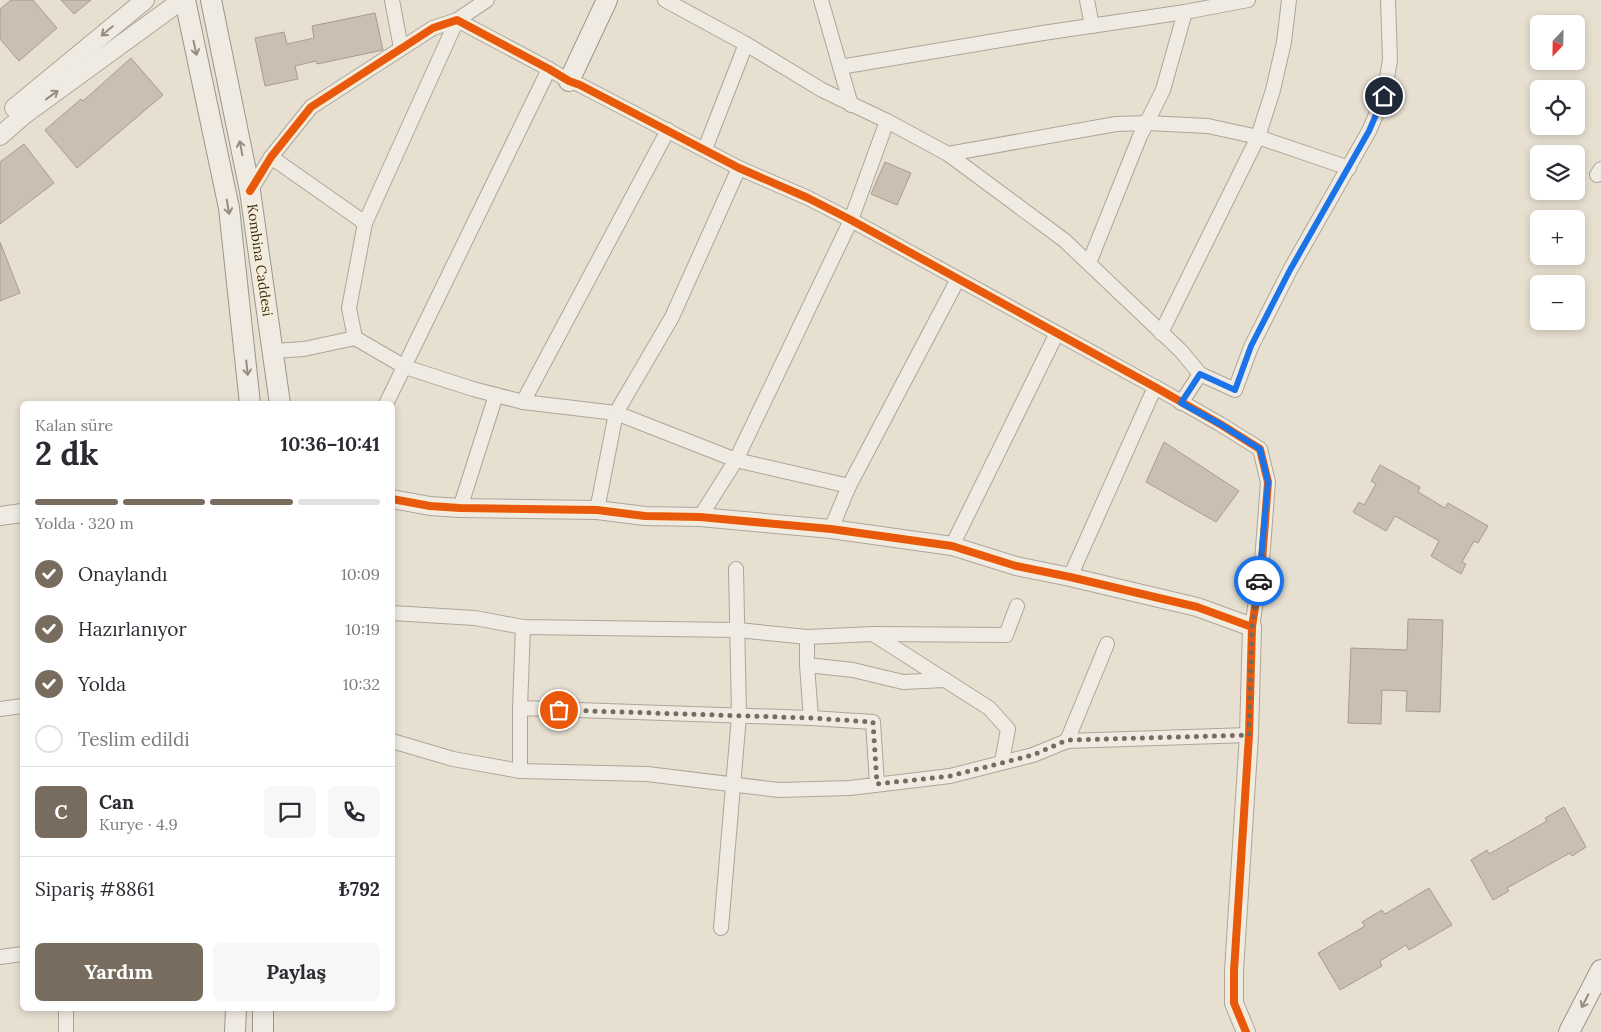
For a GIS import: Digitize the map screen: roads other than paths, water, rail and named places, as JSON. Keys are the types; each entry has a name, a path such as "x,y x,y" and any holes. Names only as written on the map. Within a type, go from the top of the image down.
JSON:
{"main road":[{"name":"Kombina Caddesi","path":"184,0 229,208 250,401"},
{"name":"Kombina Caddesi","path":"211,0 250,191 280,401"},
{"path":"569,82 607,0"},
{"path":"1570,1032 1601,970"},
{"path":"235,1032 236,1011"},
{"path":"263,1011 263,1032"}],"street":[{"path":"0,120 145,0"},
{"path":"0,136 24,115 184,0"},
{"path":"392,0 401,48"},
{"path":"250,191 271,157 311,107 433,28 457,20 487,0"},
{"path":"665,0 746,44 822,90 887,121 948,154 1064,240 1181,351 1200,374 1235,390 1251,346 1286,278 1369,131 1384,96 1390,60 1388,0"},
{"path":"821,0 851,105"},
{"path":"1087,0 1092,26"},
{"path":"840,67 1185,12 1248,0"},
{"path":"1161,332 1258,137 1273,90 1282,52 1289,0"},
{"path":"1089,263 1147,123 1163,90 1185,12"},
{"path":"457,20 549,69 569,82 580,85 739,168 808,198 851,220 1155,387 1260,449 1268,482 1262,561 1252,628 1249,735 1234,971 1234,1003 1246,1032"},
{"path":"355,338 349,308 365,223 457,20"},
{"path":"705,149 746,44"},
{"path":"388,401 549,69"},
{"path":"700,516 736,460 851,220 887,121"},
{"path":"948,154 1116,124 1147,123 1208,126 1258,137 1348,168"},
{"path":"523,402 668,130"},
{"path":"271,157 365,223"},
{"path":"597,510 616,413 672,317 739,168"},
{"path":"831,529 849,486 958,279"},
{"path":"952,546 1057,333"},
{"path":"273,351 304,348 355,338 405,367 496,396 523,402 616,413 736,460 849,486"},
{"path":"1181,403 1200,374"},
{"path":"1070,577 1155,387"},
{"path":"460,508 496,396"},
{"path":"395,500 430,506 460,508 597,510 645,516 700,516 831,529 952,546 1016,566 1197,607 1252,628"},
{"path":"0,516 20,513"},
{"path":"721,928 739,716 736,569"},
{"path":"395,613 475,618 522,627 738,630 806,637 873,634 1006,634 1017,606"},
{"path":"520,771 522,627"},
{"path":"873,634 988,708 1008,729 1002,762"},
{"path":"806,637 806,665 811,718"},
{"path":"1067,740 1107,644"},
{"path":"806,665 853,670 902,682 945,680"},
{"path":"0,709 20,706"},
{"path":"520,708 811,718 873,722 877,784"},
{"path":"395,742 452,759 520,771 647,774 779,790 850,788 950,776 1033,755 1067,740 1249,735"},
{"path":"0,957 20,954"},
{"path":"66,1011 66,1032"}]}
